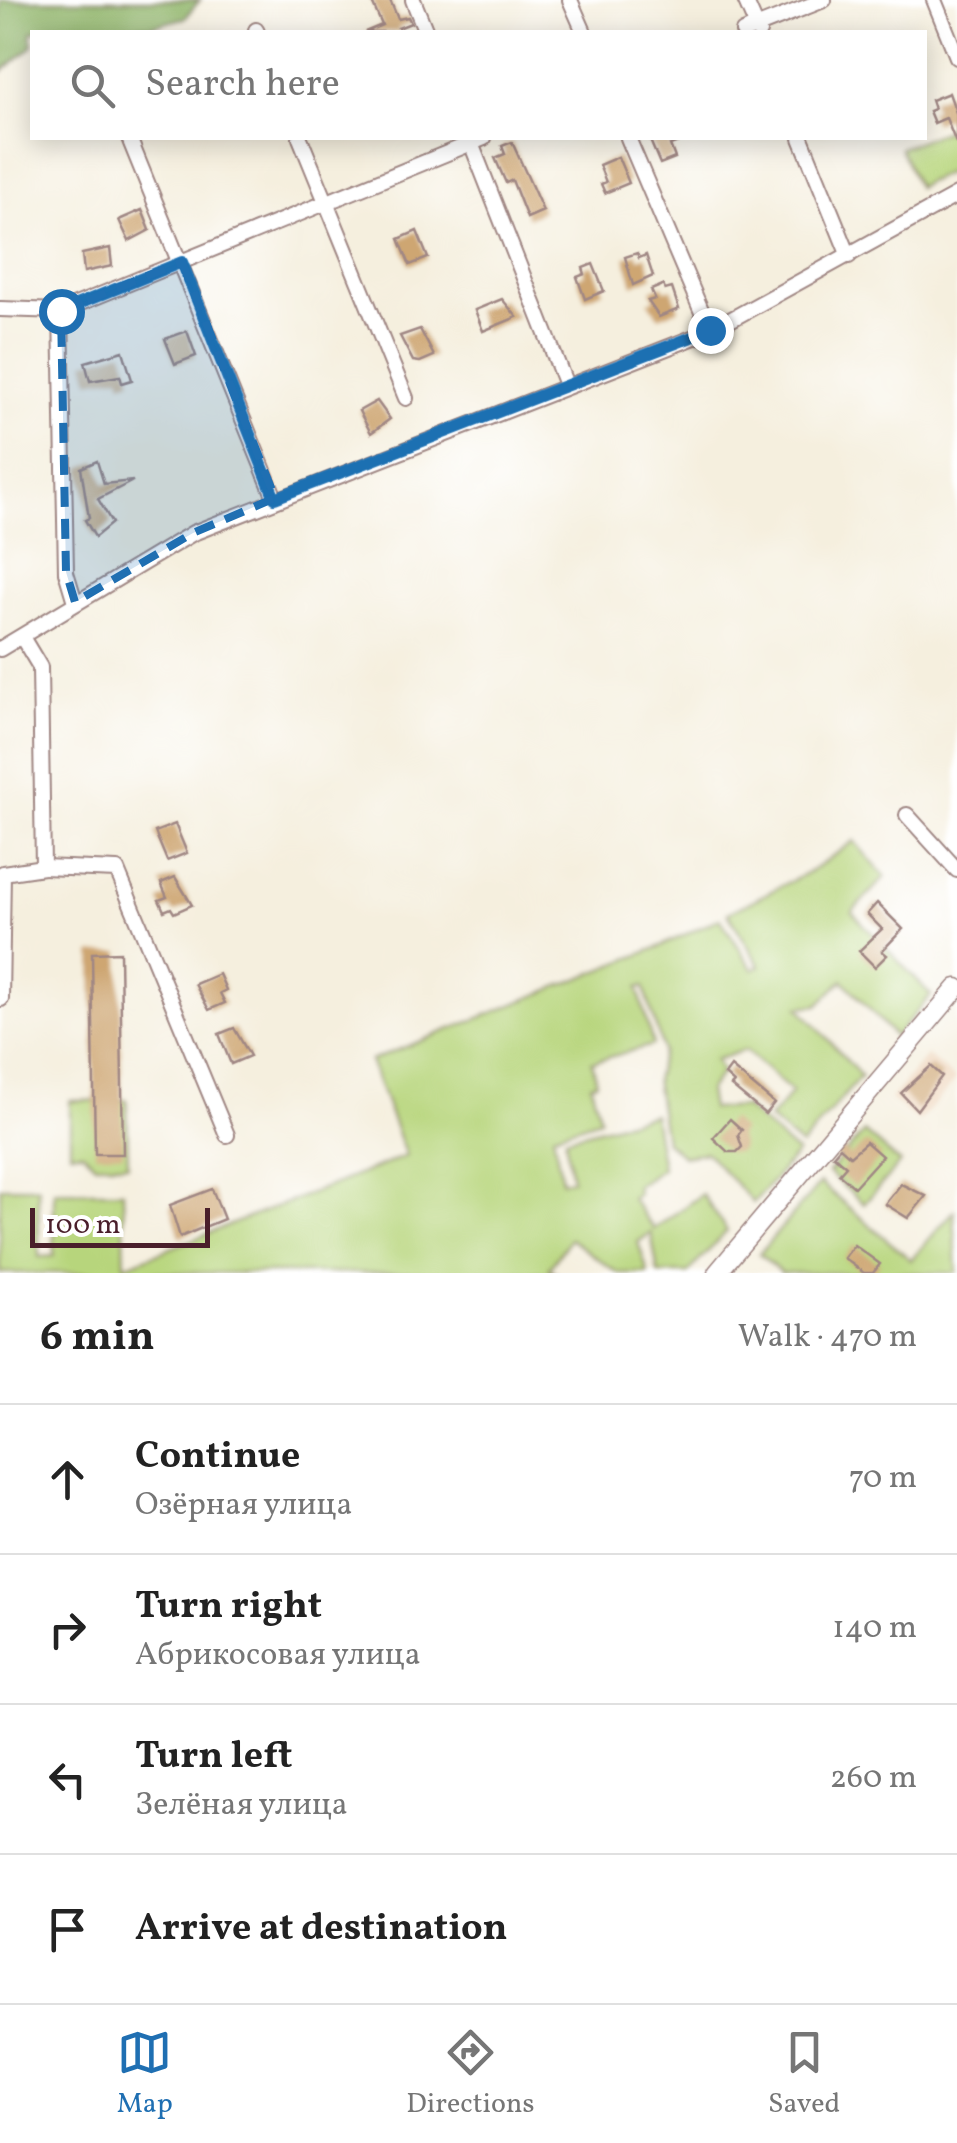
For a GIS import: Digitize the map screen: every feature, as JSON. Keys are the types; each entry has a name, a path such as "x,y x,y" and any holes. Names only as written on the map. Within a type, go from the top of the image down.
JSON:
{"main road":[{"path":"717,1273 957,988"}],"street":[{"path":"413,0 425,30"},
{"path":"570,0 583,30"},
{"path":"746,0 753,30"},
{"path":"755,30 824,0"},
{"path":"934,0 957,57"},
{"path":"131,140 275,498"},
{"path":"301,140 406,398"},
{"path":"0,309 61,311 473,140"},
{"path":"475,140 566,385"},
{"path":"629,140 710,330"},
{"path":"802,140 850,256"},
{"path":"0,649 193,533 710,330 957,195"},
{"path":"61,311 66,572 75,602"},
{"path":"22,637 40,667 44,867"},
{"path":"908,815 957,870"},
{"path":"1,1000 3,872 44,867 117,870 227,1136"}],"highlighted area":[{"path":"182,262 275,498 193,533 75,602 66,572 61,311"}],"shaded area":[{"path":"927,1055 956,1080 919,1122 890,1099"}],"green space":[{"path":"0,0 200,0 185,18 153,26 30,30 30,49 0,73"},
{"path":"957,126 957,168 917,187 900,148"},
{"path":"854,841 885,877 852,912 931,995 895,1037 843,980 818,1005 799,1007 861,1076 801,1146 769,1119 792,1092 745,1050 715,1060 722,1072 708,1091 711,1109 744,1107 797,1153 753,1203 706,1152 683,1156 665,1141 655,1079 663,1051 644,986 638,988 653,1045 592,1062 597,1082 591,1084 600,1119 553,1134 562,1181 572,1179 565,1138 653,1114 662,1168 636,1186 638,1193 631,1198 654,1229 702,1194 727,1231 688,1273 658,1273 651,1233 638,1242 648,1273 618,1273 570,1239 549,1268 556,1273 0,1273 0,1187 38,1187 39,1257 54,1256 54,1191 123,1191 125,1266 406,1156 370,1061 659,947 720,918 753,969 760,966 728,913 813,870"},
{"path":"127,1100 128,1164 95,1164 83,1152 70,1152 70,1101"},
{"path":"864,1132 900,1163 864,1204 828,1173"},
{"path":"820,1183 911,1260 954,1211 957,1273 781,1273 759,1254"}],"building":[{"path":"371,0 390,0 398,19 408,17 411,23 399,30 370,30 382,25"},
{"path":"949,93 957,115 956,143 946,118 934,123 929,111 934,109 931,100"},
{"path":"650,140 684,140 670,145 675,158 660,164"},
{"path":"512,142 543,211 527,218 512,180 506,183 495,158 505,154 502,146"},
{"path":"618,157 629,183 605,193 601,184 606,182 599,165"},
{"path":"142,210 150,230 129,241 119,220"},
{"path":"417,231 428,258 410,265 399,239"},
{"path":"110,248 112,266 84,272 82,254"},
{"path":"637,253 639,258 646,255 653,276 633,285 625,257"},
{"path":"593,264 604,291 585,299 577,277 585,274 583,268"},
{"path":"663,285 665,290 672,288 679,309 659,317 648,301 655,299 651,290"},
{"path":"502,299 517,317 483,331 475,310"},
{"path":"420,329 434,356 420,362 413,361 400,336"},
{"path":"187,331 196,356 175,364 165,339"},
{"path":"123,351 132,380 122,383 120,376 90,381 85,362"},
{"path":"377,401 390,419 371,433 359,411"},
{"path":"97,461 104,484 133,481 98,499 112,523 95,537 85,520 89,518 81,468"},
{"path":"175,824 187,853 167,861 155,832"},
{"path":"175,877 192,905 174,913 171,908 164,911 159,900 167,897 161,883"},
{"path":"877,903 903,929 882,951 887,955 875,967 859,951 882,929 867,914"},
{"path":"120,952 123,1154 95,1154 92,953"},
{"path":"219,974 226,990 220,993 225,1003 209,1010 195,984"},
{"path":"234,1028 250,1056 231,1064 219,1034"},
{"path":"931,1066 942,1076 917,1110 901,1093"},
{"path":"731,1067 774,1103 765,1114 731,1086 734,1083 725,1075"},
{"path":"730,1119 742,1130 738,1135 742,1147 737,1152 728,1152 713,1138"},
{"path":"866,1142 882,1156 854,1187 839,1174 846,1166 833,1155 840,1147 850,1156"},
{"path":"901,1184 926,1196 908,1218 885,1204"},
{"path":"212,1189 224,1219 180,1237 170,1205"},
{"path":"854,1245 880,1264 873,1273 864,1273 844,1258"}],"route":[{"path":"61,311 182,262 275,498 710,330"}]}
